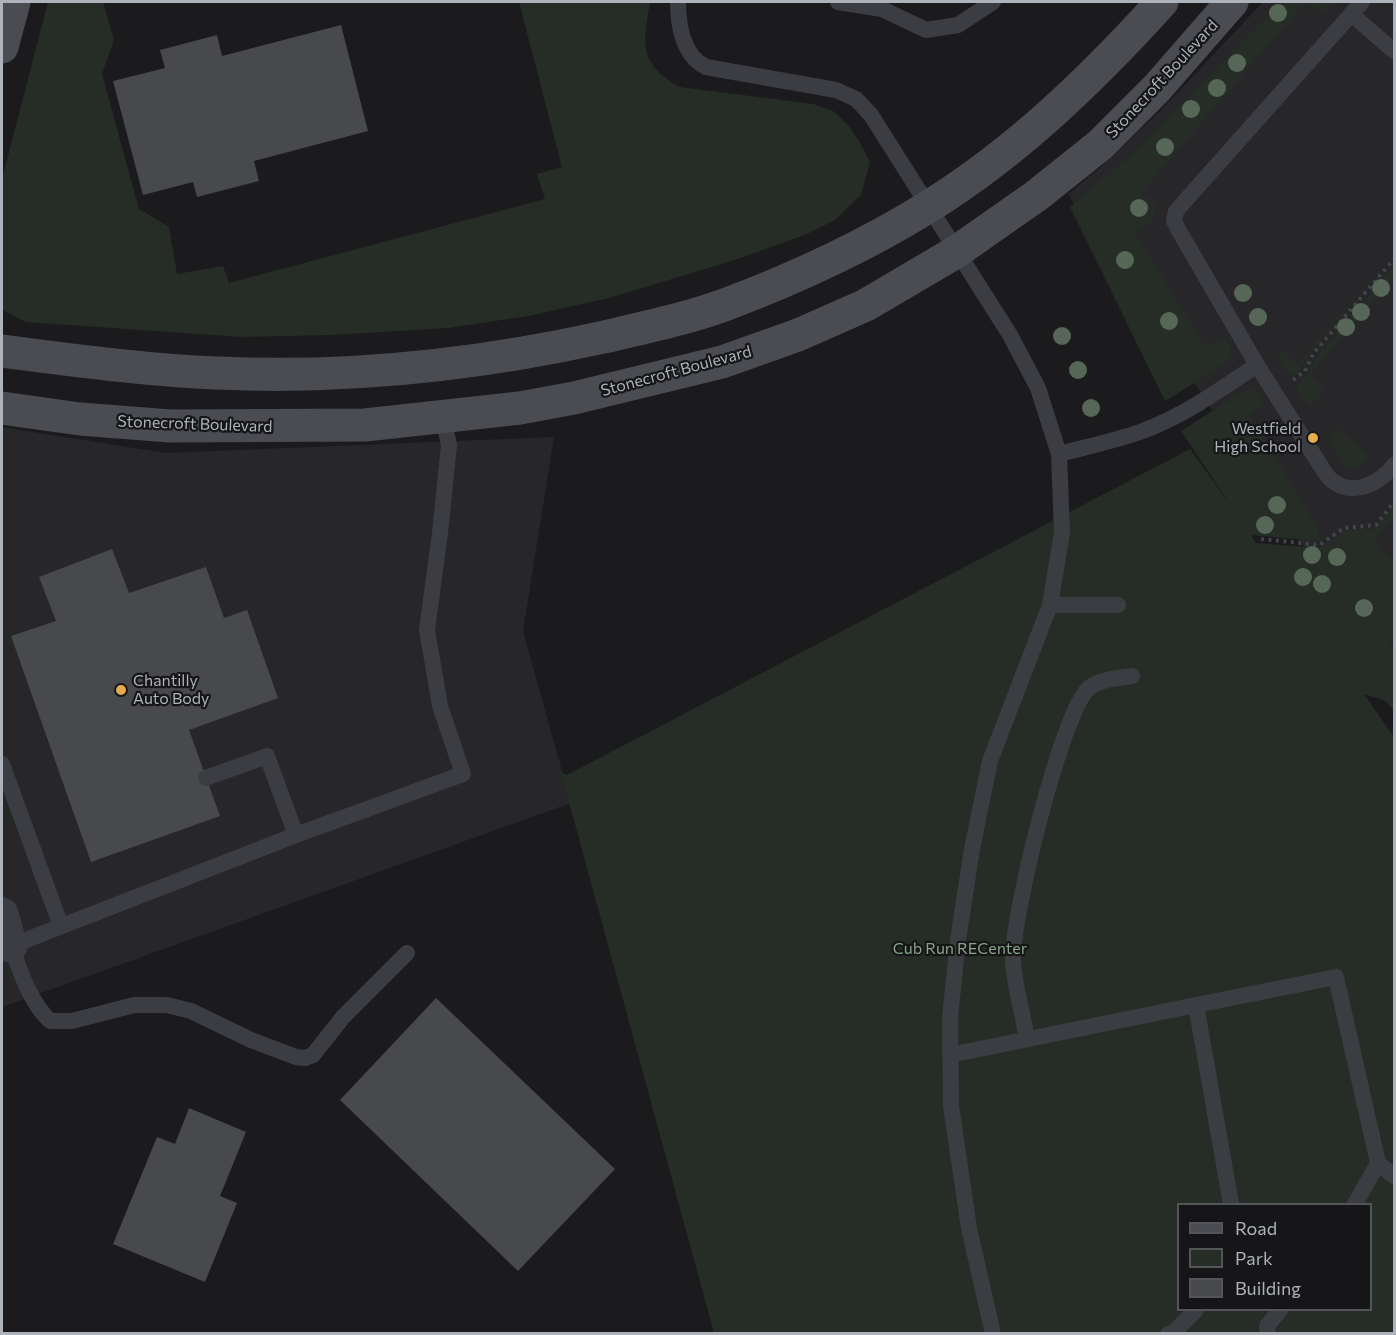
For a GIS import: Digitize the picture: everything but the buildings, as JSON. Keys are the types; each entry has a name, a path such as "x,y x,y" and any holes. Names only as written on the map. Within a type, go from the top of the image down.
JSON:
{"main road":[{"path":"2,47 14,2"},
{"path":"2,351 138,368 219,373 297,374 377,370 472,361 572,344 674,321 726,304 789,278 856,246 927,207 979,172 1040,124 1086,82 1162,2"},
{"name":"Stonecroft Boulevard","path":"2,408 80,419 170,426 365,425 520,408 574,398 722,362 798,335 866,305 956,252 1036,196 1100,145 1157,88 1232,2"}],"street":[{"path":"2,914 6,948"}],"lane":[{"path":"678,2 683,38 696,62 706,67 836,90 856,99 871,115 1010,335 1038,388 1059,454 1062,533 1050,605 990,761 972,849 958,940 950,1017 951,1106 969,1228 993,1334"},
{"path":"838,2 882,9 926,30 958,25 993,2"},
{"path":"1395,51 1356,8 1176,211 1174,221 1257,365 1324,471 1334,483 1347,488 1373,484 1385,477 1395,465"},
{"path":"1059,454 1139,432 1167,421 1257,365"},
{"path":"406,953 343,1017 313,1055 305,1058 296,1057 251,1040 191,1011 166,1005 134,1005 72,1021 50,1021 34,1004 6,948 296,835 463,774 441,706 427,630 449,445 443,417"},
{"path":"1050,605 1118,605"},
{"path":"1028,1039 1013,962 1028,865 1053,773 1082,696 1090,687 1100,682 1132,676"},
{"path":"206,778 267,756 296,835"},
{"path":"2,764 61,926"},
{"path":"950,1055 1336,977 1378,1162 1395,1176"},
{"path":"1196,1005 1230,1203"},
{"path":"1356,1203 1378,1162"},
{"path":"1168,1334 1174,1332 1195,1311"},
{"path":"1268,1334 1267,1326 1279,1311"}],"path":[{"path":"1293,380 1305,371 1313,354 1395,259"},
{"path":"1261,539 1318,545 1344,528 1376,525 1395,502"}],"shaded area":[{"name":"Westfield High School","path":"1263,2 1394,2 1394,682 1068,194 1101,167 1160,111"},
{"path":"2,427 166,453 554,437 523,631 571,803 2,1007"}],"green space":[{"path":"48,2 103,2 114,40 102,74 139,209 169,227 177,274 223,266 229,283 545,199 537,174 562,167 519,2 650,2 645,41 647,51 650,61 666,78 680,87 813,104 833,111 848,125 870,162 861,195 835,220 807,234 735,260 609,298 528,316 448,328 332,335 241,337 26,322 2,310 2,179"},
{"path":"1281,2 1305,2 1141,193 1154,203 1155,213 1151,221 1135,233 1205,346 1224,337 1232,352 1228,362 1165,401 1070,207 1137,150"},
{"path":"1305,2 1334,2 1323,12"},
{"path":"1394,251 1308,355 1299,373 1289,376 1277,355 1284,352 1300,366 1305,355"},
{"path":"1394,266 1394,277 1310,375 1320,384 1323,392 1311,406 1307,404 1296,388 1318,355"},
{"name":"Cub Run RECenter","path":"1252,389 1259,393 1264,403 1249,416 1319,529 1317,532 1322,539 1317,541 1251,535 1256,543 1320,548 1349,530 1375,529 1394,506 1394,515 1371,544 1377,541 1380,545 1378,549 1394,561 1394,634 1389,641 1394,648 1394,711 1386,701 1364,694 1394,737 1394,1333 714,1333 561,773 567,775 1190,449 1232,507 1181,431 1245,390"},
{"path":"1336,430 1340,430 1369,455 1368,459 1356,469 1343,465 1329,441"}],"place":[{"name":"Westfield High School","path":"1313,438"},
{"name":"Chantilly Auto Body","path":"121,690"}]}
